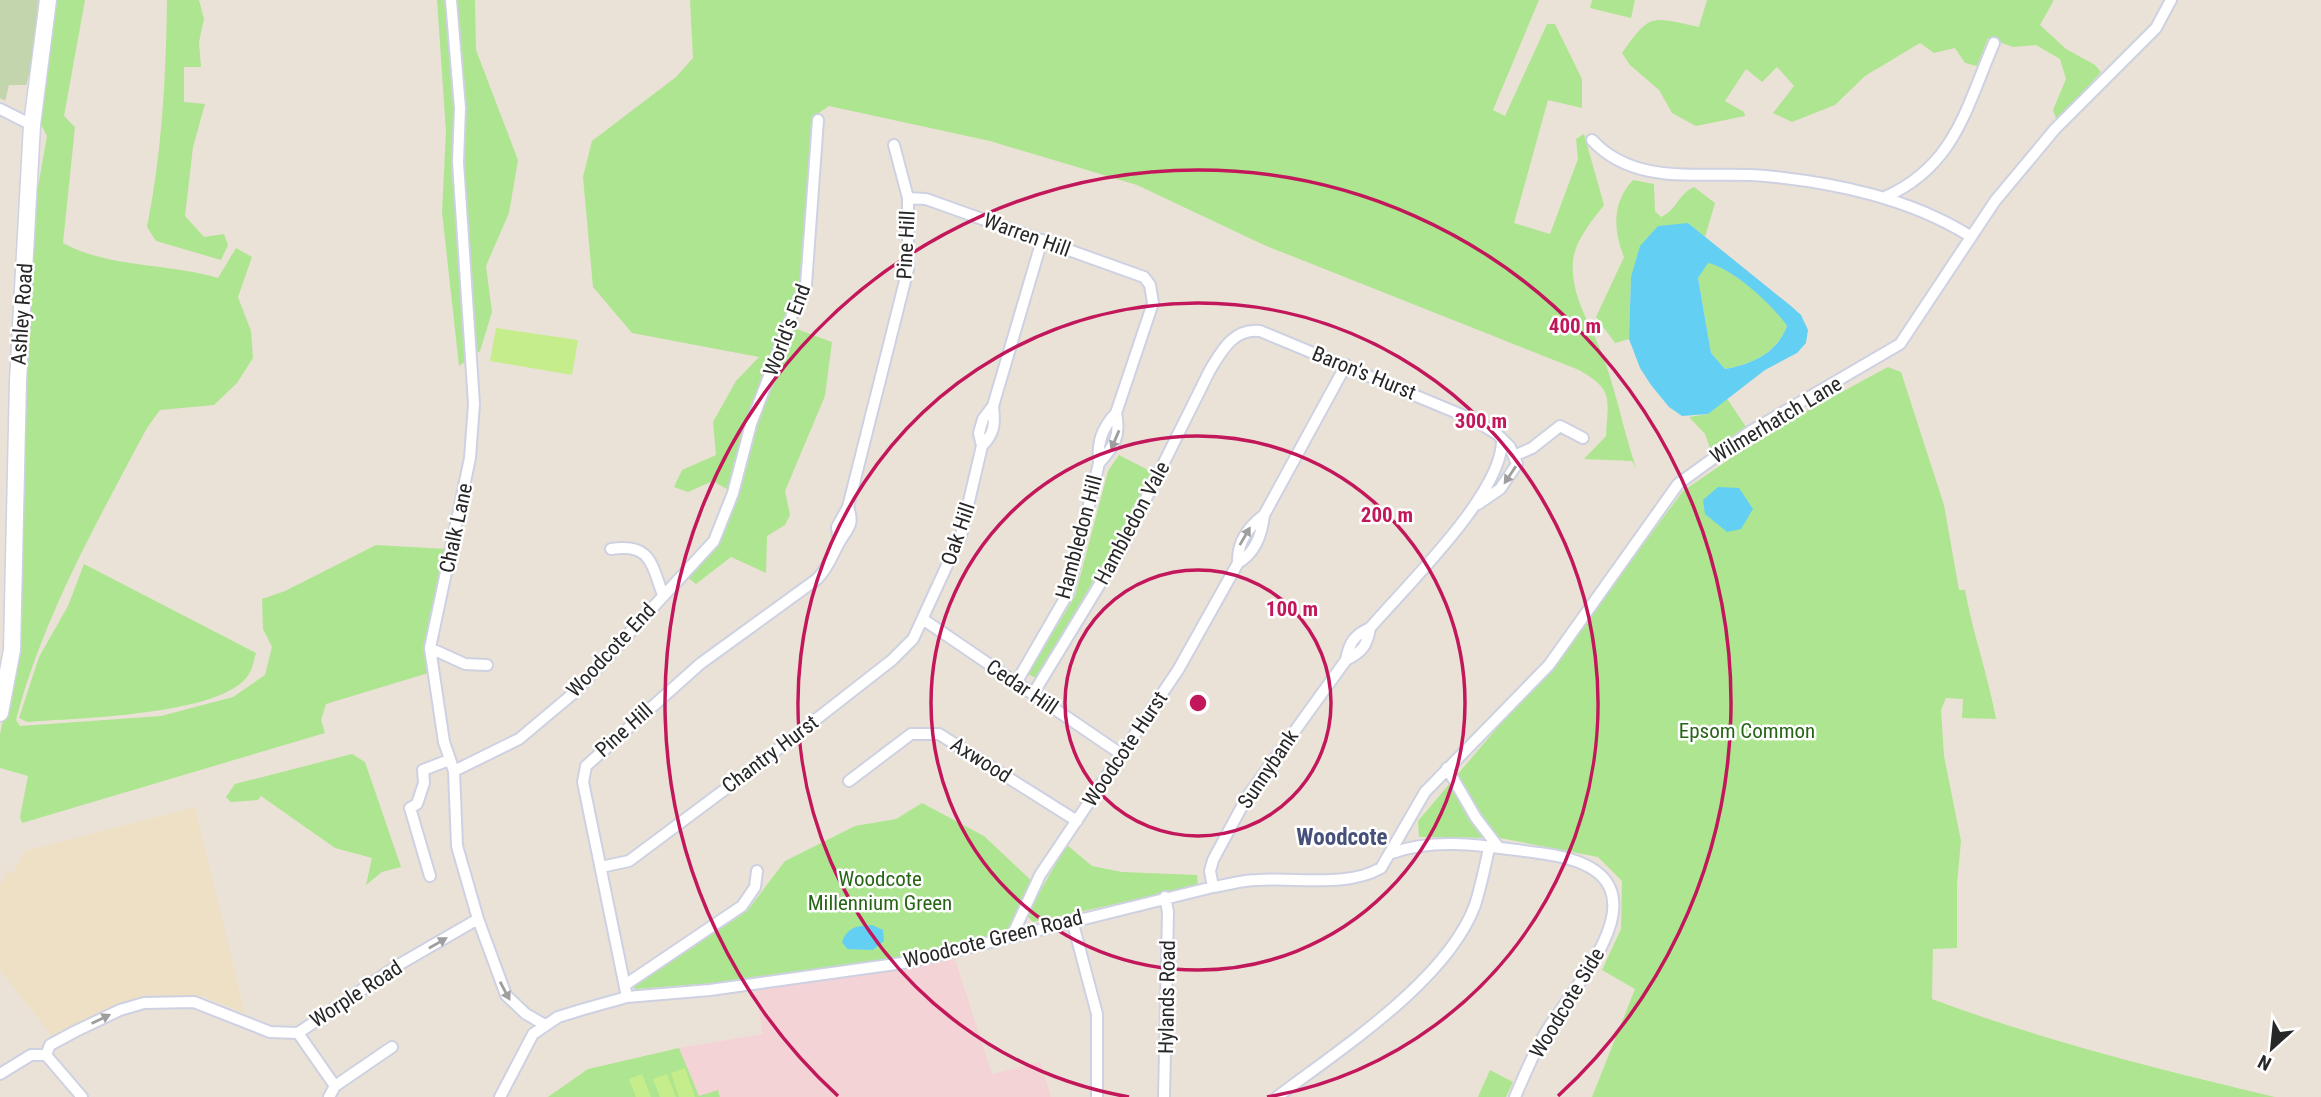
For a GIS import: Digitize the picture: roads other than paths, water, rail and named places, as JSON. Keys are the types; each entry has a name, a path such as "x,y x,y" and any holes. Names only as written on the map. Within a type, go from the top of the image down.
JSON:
{"main road":[{"name":"Ashley Road","path":"0,713 12,650 18,381 32,125 48,0"}],"street":[{"name":"Chalk Lane","path":"452,0 460,107 458,162 474,404 473,440 430,648 449,760 454,771 457,846 478,919 506,995 523,1011 545,1025"},
{"name":"Wilmerhatch Lane","path":"1392,853 1409,816 1447,768 1508,708 1567,642 1678,484 1751,431 1877,361 1900,344 1920,318 1970,236 2055,129 2156,28 2171,0"},
{"path":"1885,197 1906,188 1939,161 1954,138 1994,43"},
{"path":"0,109 32,125"},
{"name":"World's End","path":"733,493 751,424 806,285 818,120"},
{"path":"1592,141 1606,155 1665,174 1765,176 1885,197 1932,215 1970,236"},
{"name":"Pine Hill","path":"627,997 583,774 591,759 700,664 817,579 832,562 839,542 836,527 848,507 908,269 908,198 894,145"},
{"name":"Warren Hill","path":"908,198 926,199 1144,277"},
{"name":"Oak Hill","path":"924,620 961,535 982,446 979,433 983,419 993,406 1042,240"},
{"name":"Hambledon Hill","path":"1016,682 1068,593 1099,463 1113,447 1116,439 1119,430 1116,413 1153,303 1150,285 1144,277"},
{"name":"Baron's Hurst","path":"1224,347 1240,334 1260,331 1451,408 1502,440"},
{"name":"Hambledon Vale","path":"1033,694 1120,551 1199,390 1224,347"},
{"name":"Woodcote Hurst","path":"1012,936 1040,875 1178,670 1238,563 1239,546 1251,524 1264,515 1346,365"},
{"path":"1502,440 1516,455 1532,448 1560,426 1583,438"},
{"name":"Sunnybank","path":"1213,887 1210,871 1213,860 1247,797 1346,660 1360,653 1367,643 1370,628 1478,504 1501,461 1502,440"},
{"name":"Sunnybank","path":"1478,504 1500,489 1513,475 1517,464 1516,455"},
{"name":"Woodcote End","path":"454,771 519,739 575,692 714,541 733,493"},
{"path":"611,549 631,546 643,552 649,558 663,595"},
{"name":"Cedar Hill","path":"924,620 1121,754"},
{"name":"Chantry Hurst","path":"601,867 629,861 755,767 892,660 913,639 924,620"},
{"path":"430,648 465,664 487,665"},
{"name":"Axwood","path":"849,781 911,734 932,733 954,742 1077,821"},
{"path":"430,876 410,808 417,804 424,783 423,770 449,760"},
{"path":"1277,1097 1384,1016 1433,966 1462,929 1474,905 1494,848 1447,768"},
{"name":"Woodcote Side","path":"1392,853 1412,846 1430,844 1494,848 1575,859 1600,873 1613,897 1609,930 1599,954 1547,1032 1515,1097"},
{"name":"Woodcote Green Road","path":"545,1025 584,1009 627,997 709,990 910,962 1213,887 1254,880 1357,877 1381,868 1392,853"},
{"path":"625,985 742,906 755,887 757,871"},
{"name":"Hylands Road","path":"1164,1097 1168,960 1165,897"},
{"name":"Worple Road","path":"0,1074 32,1055 46,1055 50,1045 74,1032 120,1010 144,1003 194,1002 270,1032 298,1032 400,964 478,919"},
{"path":"1072,920 1097,1014 1097,1097"},
{"path":"500,1097 515,1071 526,1042 545,1025"},
{"path":"298,1032 332,1092 392,1047"},
{"path":"46,1055 82,1097"}],"water":[{"path":"1688,223 1791,306 1801,315 1808,330 1806,343 1797,353 1765,370 1708,414 1682,416 1669,407 1640,368 1629,339 1631,277 1640,246 1658,226","holes":["1708,263 1718,266 1751,288 1787,326 1777,343 1762,356 1725,369 1711,353 1698,278"]},
{"path":"1718,487 1739,488 1753,509 1741,529 1727,532 1705,514 1703,500"},
{"path":"872,925 883,930 884,941 873,950 847,949 842,942 850,930"}],"district":[{"name":"Woodcote","path":"1342,837"}],"park label":[{"name":"Epsom Common","path":"1747,731"},
{"name":"Woodcote Millennium Green","path":"880,891"}]}
